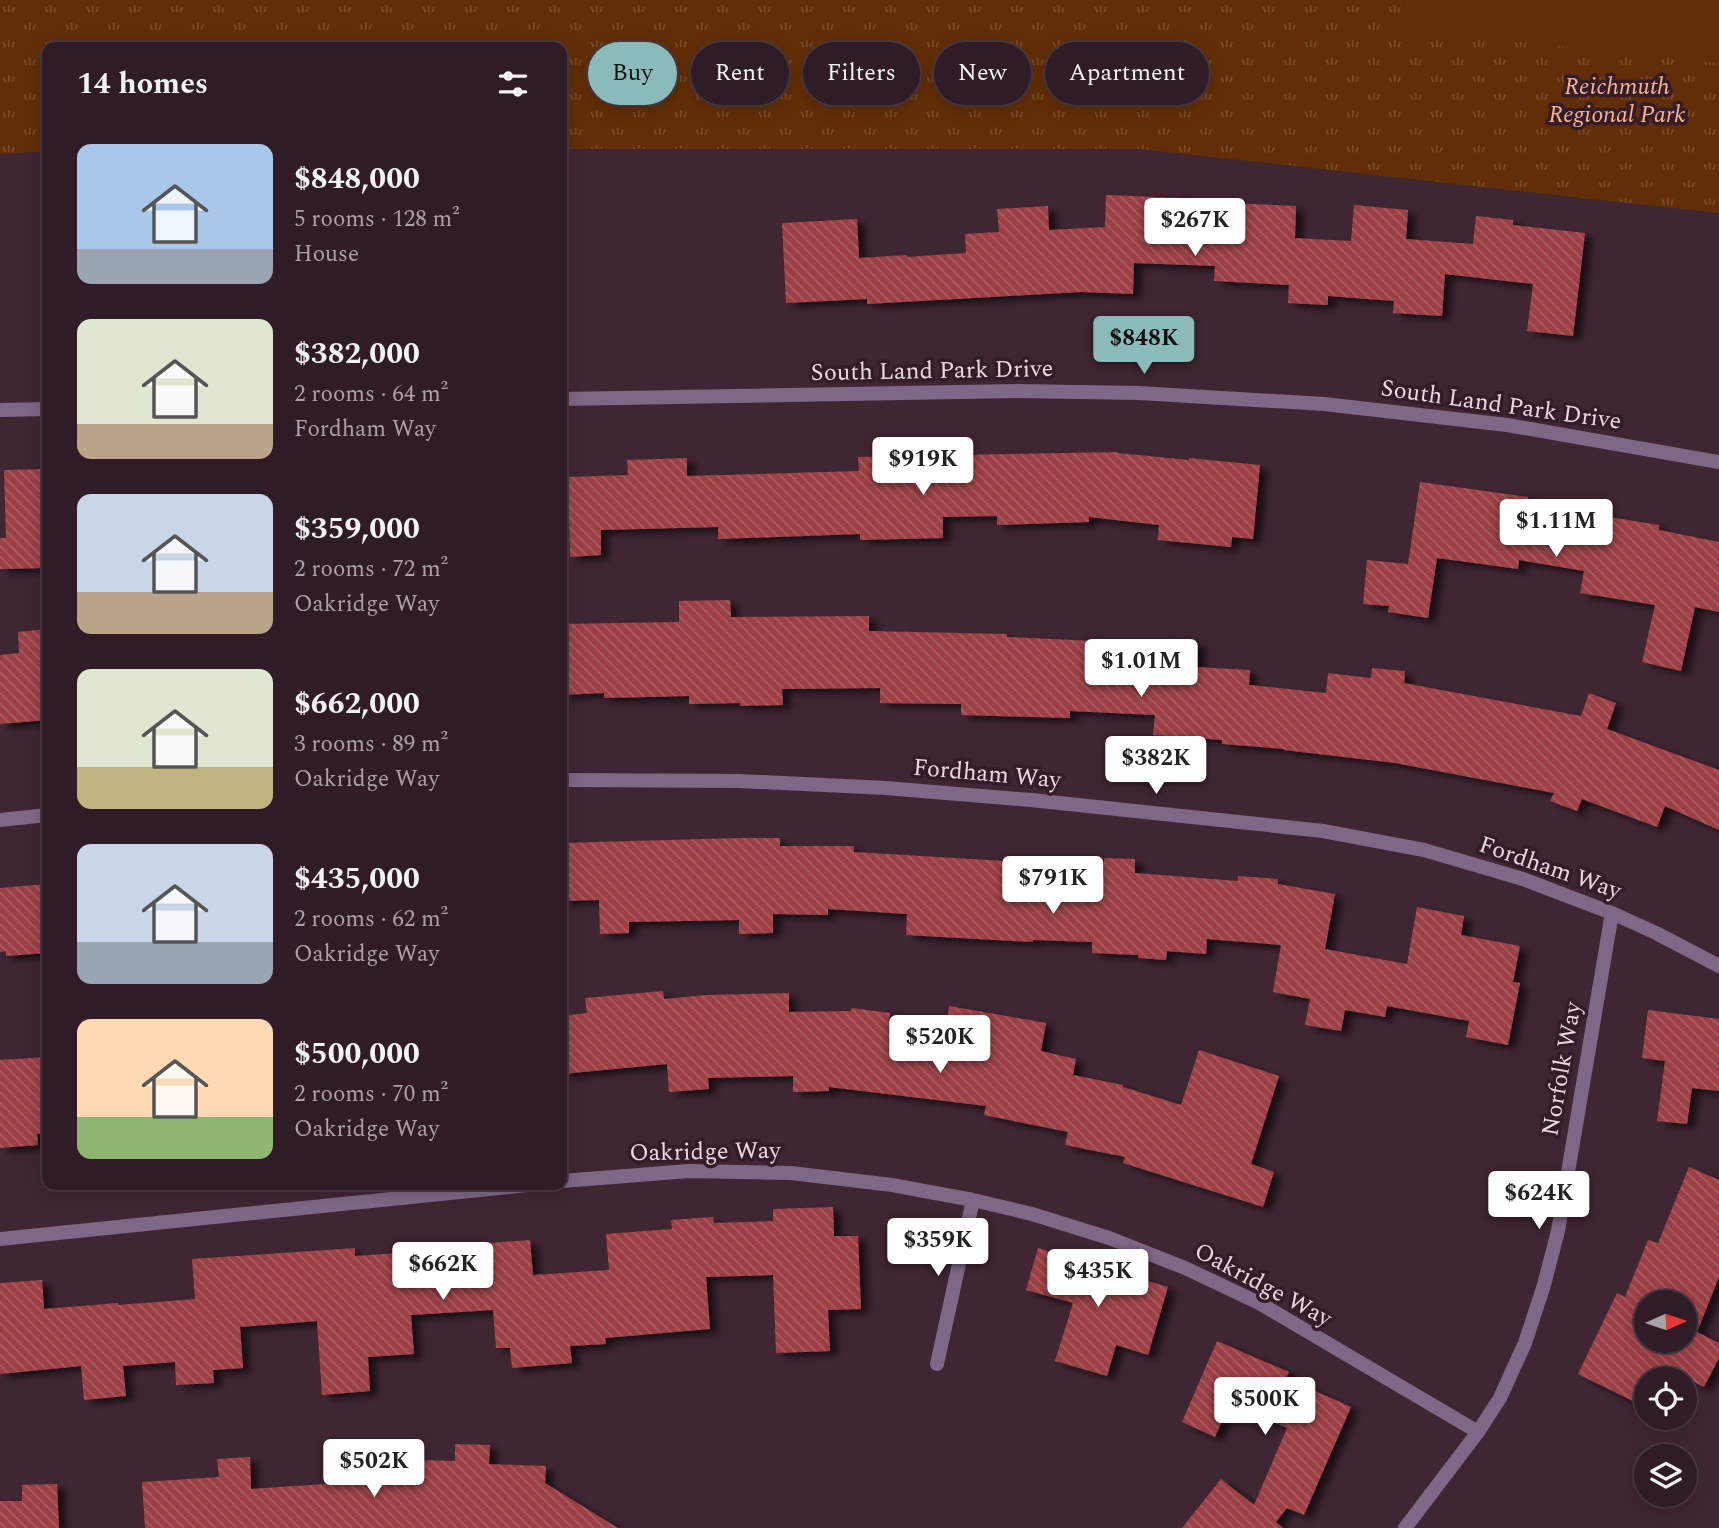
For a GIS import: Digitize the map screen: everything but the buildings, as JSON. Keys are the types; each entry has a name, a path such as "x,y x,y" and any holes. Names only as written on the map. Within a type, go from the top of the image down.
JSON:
{"street":[{"name":"South Land Park Drive","path":"567,400 1017,391 1139,393 1324,404 1507,425 1719,462"},
{"path":"0,410 42,409"},
{"name":"Fordham Way","path":"567,779 739,781 886,788 1031,800 1322,831 1436,854 1523,879 1612,913 1719,966"},
{"path":"0,820 42,816"},
{"name":"Norfolk Way","path":"1405,1528 1478,1432 1500,1398 1525,1343 1558,1230 1612,913"},
{"name":"Oakridge Way","path":"567,1181 689,1171 791,1173 892,1185 1032,1214 1109,1238 1185,1268 1259,1303 1478,1432"},
{"path":"0,1239 479,1190"},
{"path":"937,1364 973,1200"}],"green space":[{"name":"Reichmuth Regional Park","path":"0,0 1719,0 1719,213 1140,149 567,149 567,42 42,42 42,151 0,154"},
{"path":"1404,0 1719,0 1719,63 1400,29"}]}
